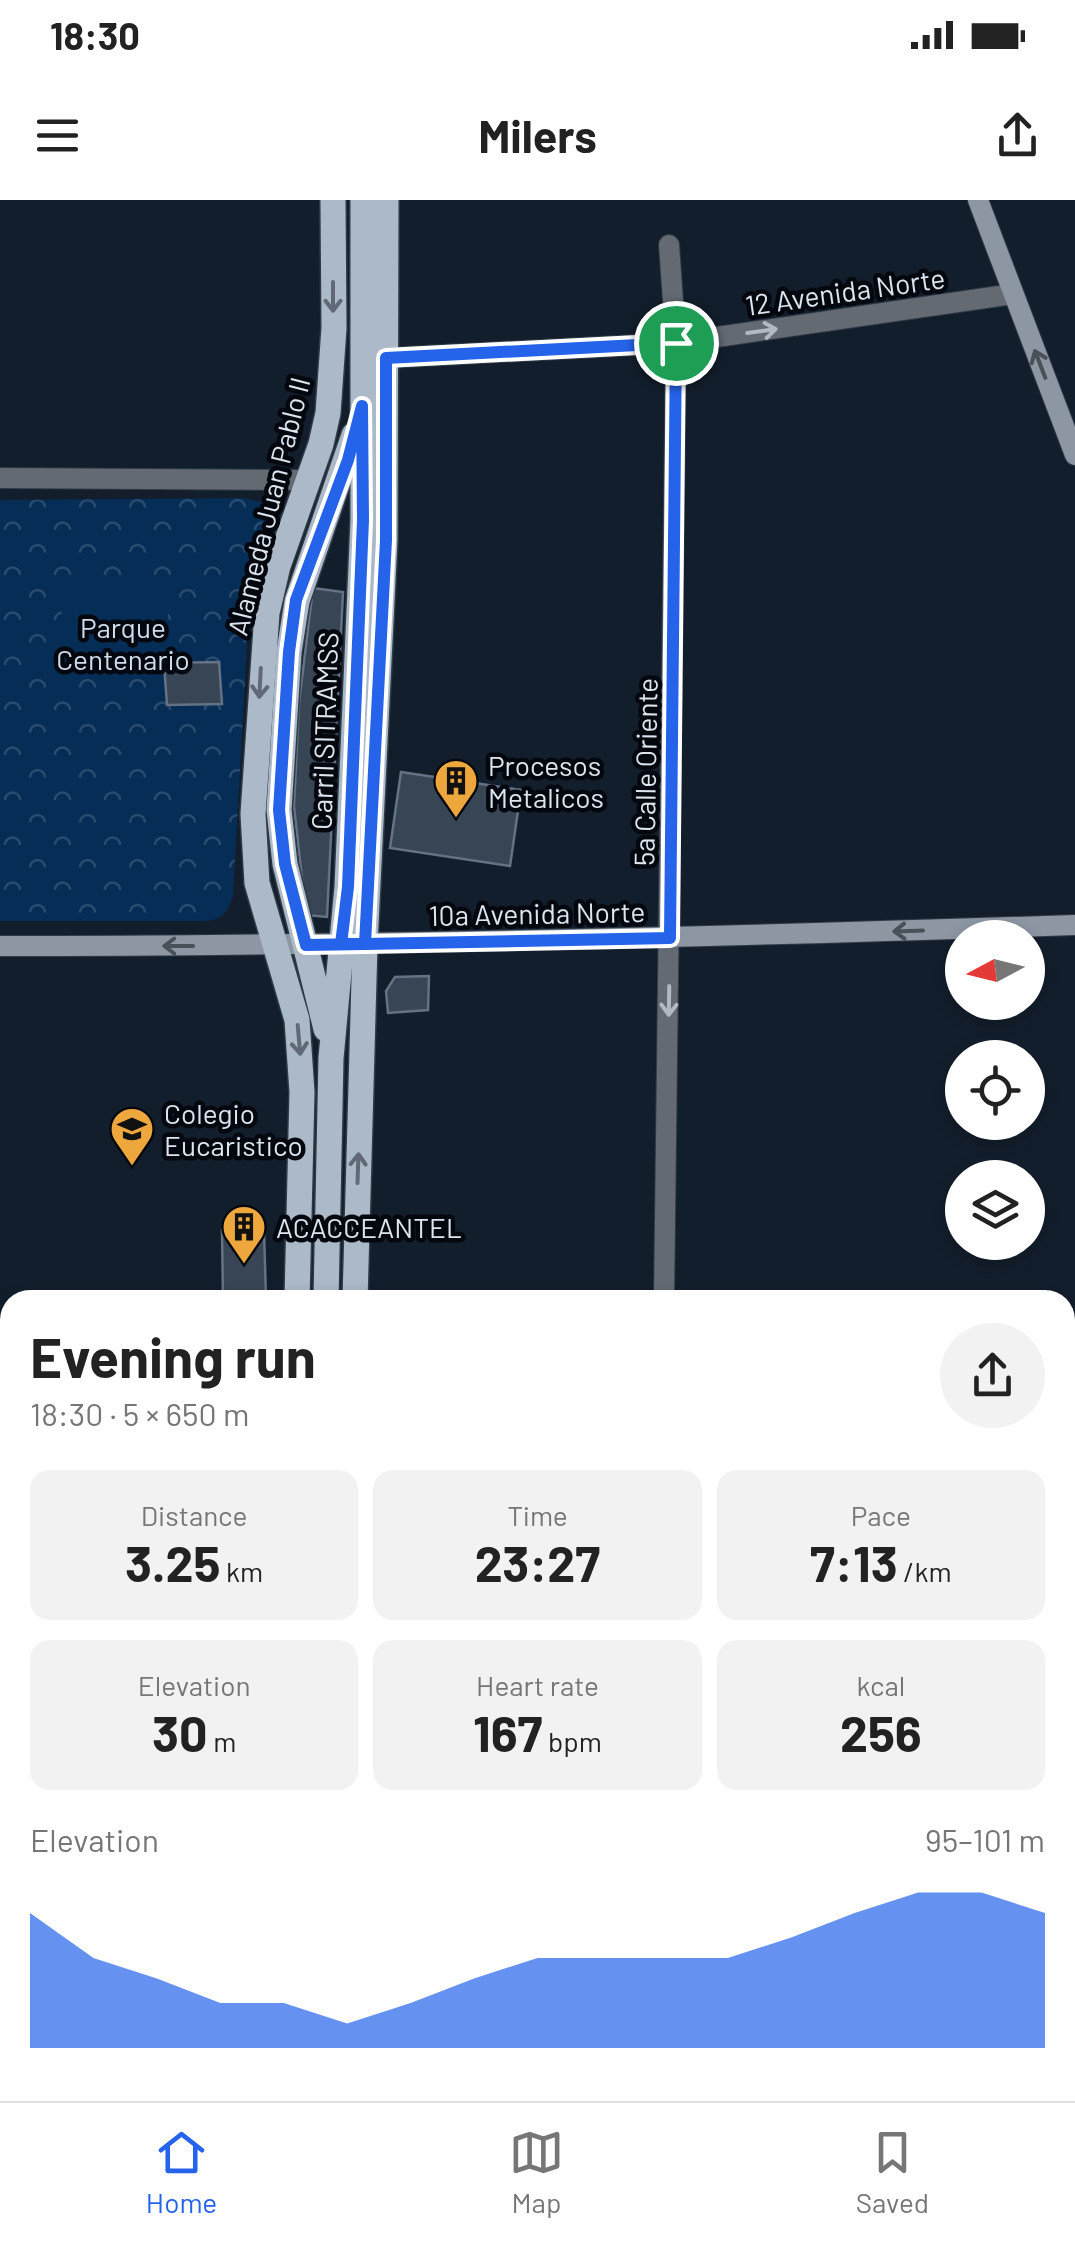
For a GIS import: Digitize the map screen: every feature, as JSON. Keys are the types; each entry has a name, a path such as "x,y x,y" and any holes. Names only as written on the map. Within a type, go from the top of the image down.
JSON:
{"main road":[{"name":"Alameda Juan Pablo II","path":"298,1290 300,1057 294,1003 257,884 253,851 262,646 278,566 328,413 332,371 333,200"},
{"name":"Carril SITRAMSS","path":"326,1290 331,1058 353,944 348,887 362,542 362,200"},
{"path":"354,1290 353,944 386,540 386,200"},
{"name":"Carril SITRAMSS","path":"331,1058 285,864 279,810 296,600 348,460 362,406"}],"street":[{"path":"978,200 1075,454"},
{"name":"5a Calle Oriente","path":"664,1290 676,343 669,245"},
{"name":"12 Avenida Norte","path":"386,358 676,343 1013,294"},
{"path":"0,478 308,480"},
{"name":"10a Avenida Norte","path":"0,946 276,946 1075,925"}],"green space":[{"name":"Parque Centenario","path":"245,498 263,503 273,522 249,608 233,895 227,910 207,921 0,921 0,500"},
{"path":"62,581 168,581 168,649 62,649"}],"building":[{"path":"313,588 343,592 327,917 306,915 294,806 299,703"},
{"path":"219,662 222,704 167,705 164,663"},
{"name":"Procesos Metalicos","path":"401,772 521,790 510,866 390,848"},
{"path":"429,976 428,1010 388,1013 386,991 395,977"},
{"name":"ACACCEANTEL","path":"222,1230 264,1231 266,1290 223,1290"}],"place":[{"name":"Procesos Metalicos","path":"456,819"},
{"name":"Colegio Eucaristico","path":"132,1167"},
{"name":"ACACCEANTEL","path":"244,1265"}],"route":[{"path":"676,343 386,358 386,540 365,944 306,945 285,864 279,810 289,652 296,600 348,460 362,406 363,520 348,887 341,944 365,944 670,938 676,343"}]}
